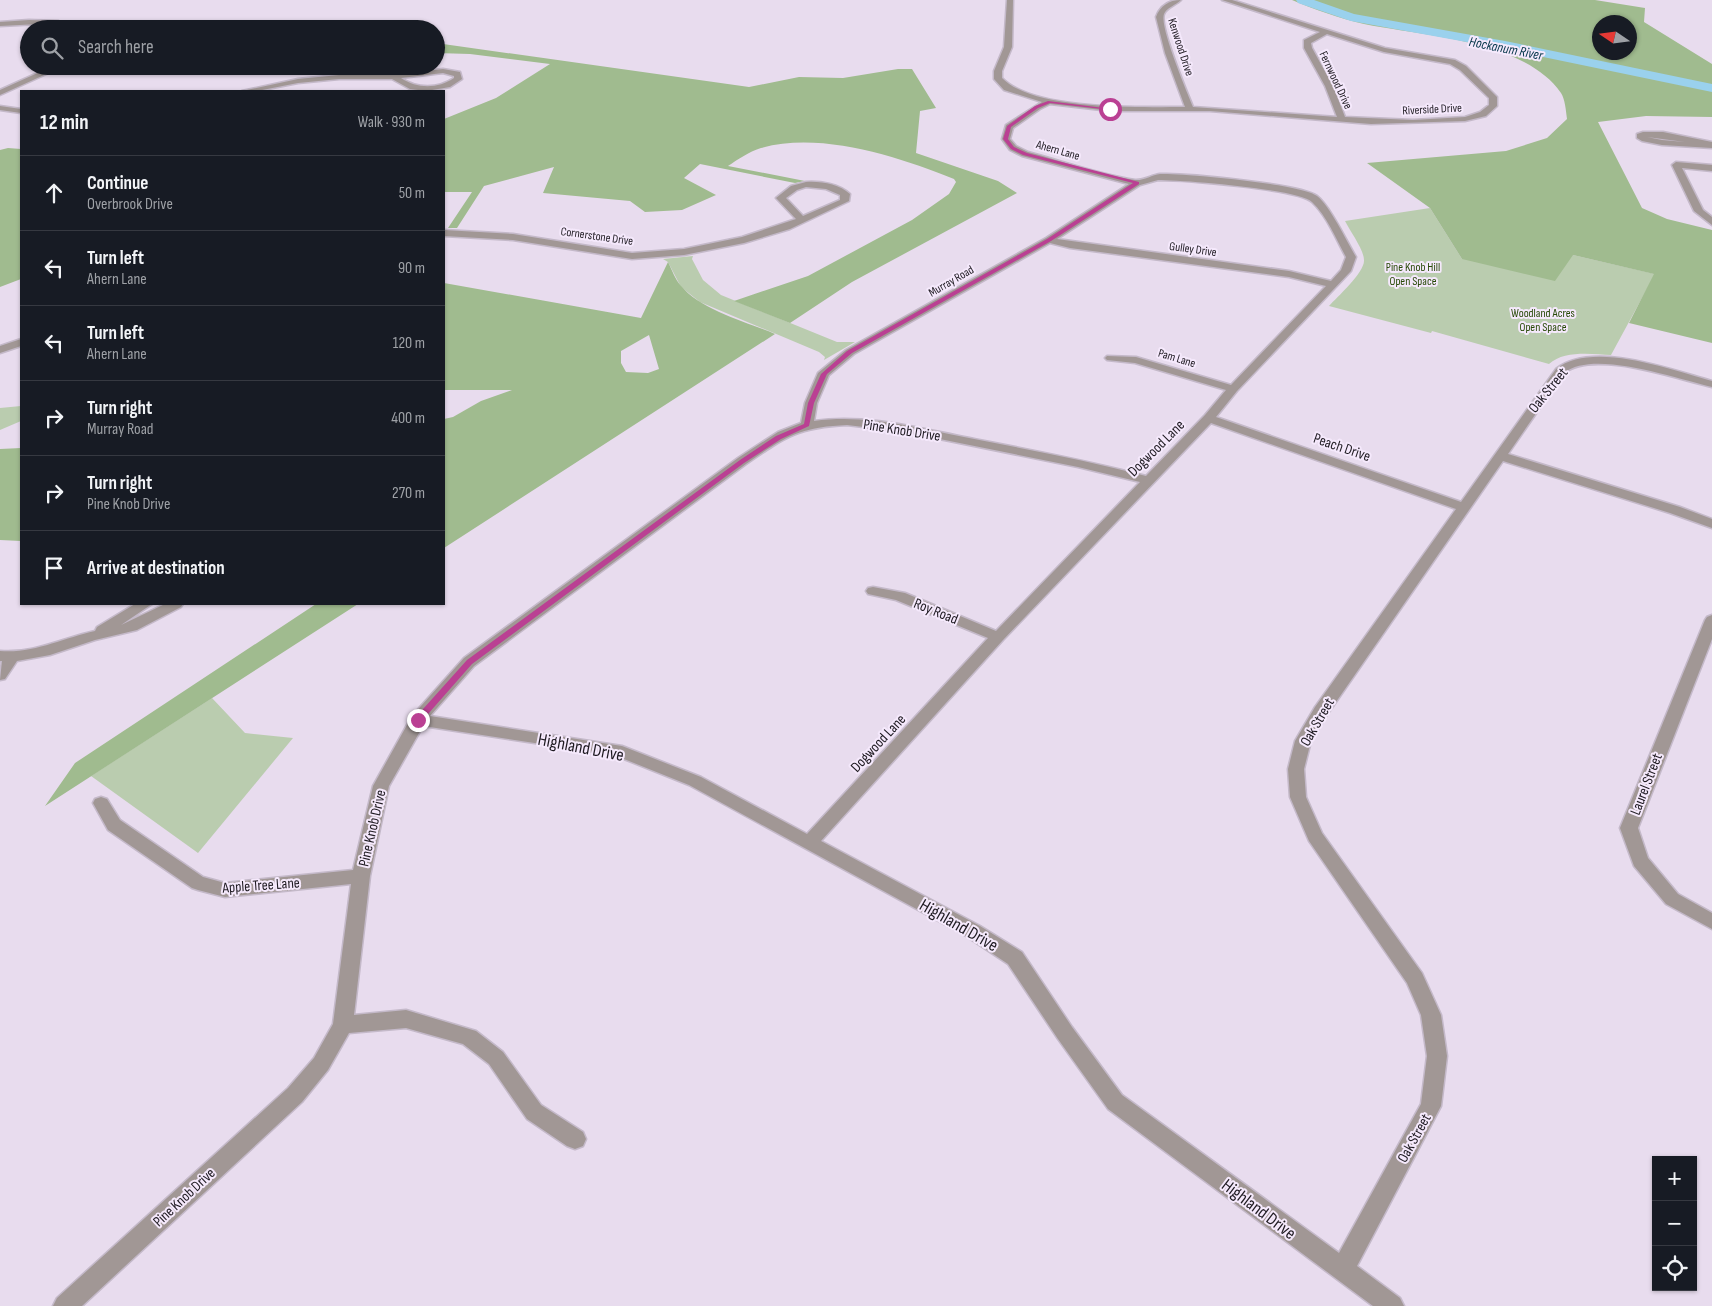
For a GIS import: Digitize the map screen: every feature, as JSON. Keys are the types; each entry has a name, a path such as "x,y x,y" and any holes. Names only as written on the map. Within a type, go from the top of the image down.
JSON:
{"street":[{"name":"Riverside Drive","path":"1010,0 1008,46 998,71 998,78 1007,88 1049,102 1110,109 1190,109 1342,120 1412,122 1465,119 1483,114 1493,106 1493,97 1463,68 1452,62 1384,50 1225,0"},
{"name":"Kenwood Drive","path":"1178,0 1162,10 1159,17 1169,54 1190,109"},
{"path":"0,24 20,23"},
{"name":"Fernwood Drive","path":"1326,32 1307,42 1308,48 1329,86 1342,120"},
{"path":"393,77 408,86 436,88 452,84 458,79 456,74 445,71"},
{"path":"0,93 40,75"},
{"path":"251,90 298,81 410,75"},
{"name":"Ahern Lane","path":"1049,102 1037,107 1009,127 1006,139 1013,148 1055,163 1137,183"},
{"path":"0,108 20,112"},
{"path":"1644,133 1655,134 1710,145 1652,142 1642,139 1640,136 1644,133"},
{"path":"1711,221 1699,211 1676,165 1712,168"},
{"name":"Dogwood Lane","path":"810,842 998,637 1147,480 1209,418 1233,389 1346,271 1351,256 1324,210 1314,198 1295,191 1185,177 1158,177 1137,183"},
{"name":"Murray Road","path":"807,425 811,403 824,374 850,352 1049,240 1137,183"},
{"name":"Cornerstone Drive","path":"445,233 513,237 632,256 684,252 744,240 787,228 844,201 845,194 835,188 813,185 795,188 781,198 802,220"},
{"name":"Gulley Drive","path":"1049,240 1070,245 1289,274 1332,284"},
{"path":"0,350 20,342"},
{"name":"Pam Lane","path":"1111,358 1136,360 1233,389"},
{"name":"Oak Street","path":"1342,1270 1431,1106 1437,1056 1431,1015 1416,979 1315,836 1298,797 1296,769 1303,741 1321,711 1501,456 1549,384 1560,371 1571,363 1608,361 1643,367 1712,384"},
{"name":"Peach Drive","path":"1209,418 1464,506"},
{"name":"Pine Knob Drive","path":"65,1306 295,1095 321,1064 343,1024 362,876 381,786 418,720 470,662 742,461 778,438 807,425 844,422 879,424 1035,454 1147,480"},
{"path":"1501,456 1675,510 1712,524"},
{"name":"Roy Road","path":"873,591 900,596 998,637"},
{"path":"92,636 143,605"},
{"path":"0,675 6,656 50,650 92,636 132,627 174,605"},
{"name":"Laurel Street","path":"1712,620 1629,828 1640,861 1672,899 1712,922"},
{"name":"Highland Drive","path":"418,720 616,750 695,781 974,931 1015,958 1065,1033 1115,1102 1392,1306"},
{"name":"Apple Tree Lane","path":"101,803 114,825 198,883 225,890 362,876"},
{"path":"343,1024 406,1019 470,1037 496,1058 534,1112 575,1139"}],"green space":[{"path":"1292,0 1595,0 1645,8 1644,22 1712,64 1712,117 1646,116 1598,122 1642,208 1667,219 1712,230 1712,343 1629,323 1654,274 1573,255 1555,281 1462,259 1430,208 1367,163 1506,151 1547,138 1567,119 1561,93 1545,75 1523,62 1498,51 1443,37 1364,24"},
{"path":"445,44 749,87 799,77 843,78 898,69 912,69 936,108 920,111 916,153 998,181 1017,193 852,282 790,323 734,301 808,276 912,220 949,194 956,182 954,179 909,162 859,149 809,143 784,144 757,149 728,166 805,181 795,183 700,164 684,178 716,195 682,210 645,212 630,201 543,193 554,167 484,186 457,228 448,228 472,192 445,192 445,119 496,98 550,64 470,54 445,53"},
{"path":"8,148 20,149 20,279 0,287 0,150"},
{"path":"1430,208 1462,259 1573,255 1655,274 1611,355 1570,355 1549,364 1432,331 1431,333 1329,306 1360,271 1364,260 1362,251 1345,221"},
{"path":"693,256 692,259 703,280 721,295 837,342 855,342 824,360 825,357 819,352 700,302 681,287 668,262 663,259"},
{"path":"668,262 681,286 700,302 712,309 775,334 445,547 445,419 453,417 481,401 512,390 445,390 445,283 641,318","holes":["649,335 659,369 648,373 626,372 621,363 621,351"]},
{"path":"20,406 20,421 0,430 0,408"},
{"path":"20,448 20,541 0,540 0,449"},
{"path":"314,605 356,605 45,806 75,763"},
{"path":"212,698 245,733 293,738 198,853 91,776"}],"waterway":[{"name":"Hockanum River","path":"1302,0 1351,17 1505,45 1712,88"}],"route":[{"path":"418,720 470,662 742,461 778,438 807,425 811,403 824,374 850,352 1049,240 1137,183 1025,154 1013,148 1006,139 1009,127 1037,107 1049,102 1110,109"}],"park label":[{"name":"Pine Knob Hill Open Space","path":"1413,274"},
{"name":"Woodland Acres Open Space","path":"1543,320"}]}
